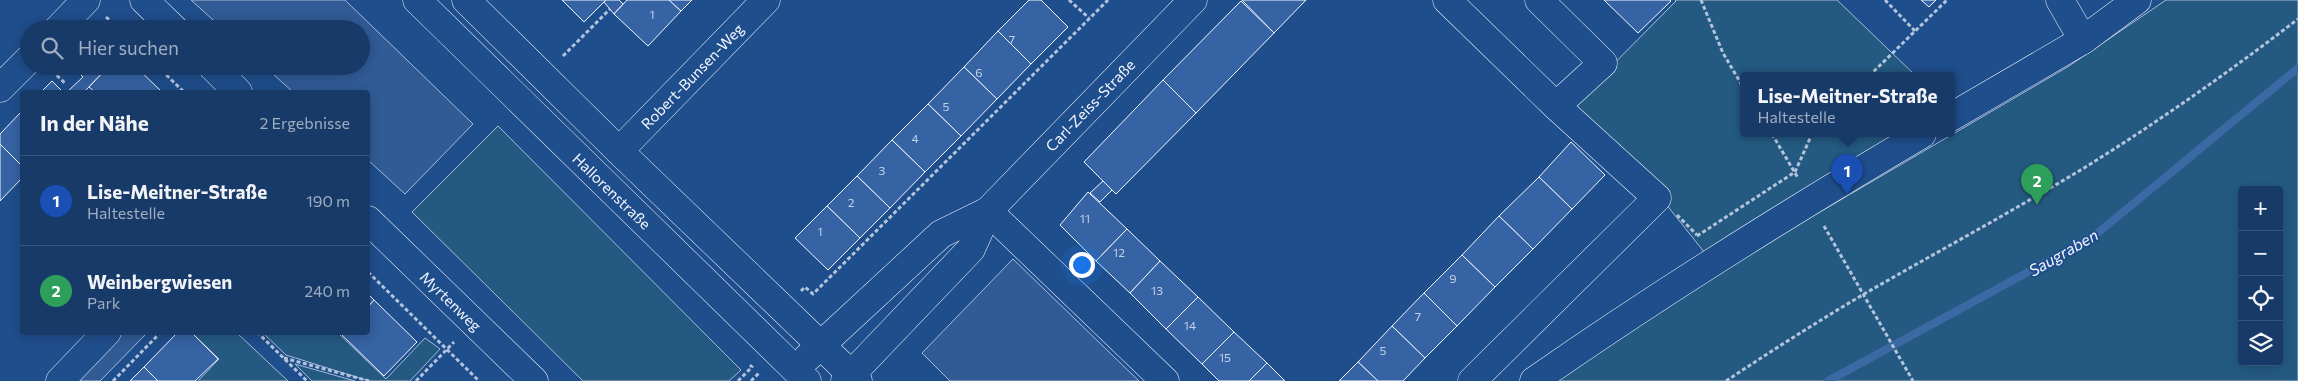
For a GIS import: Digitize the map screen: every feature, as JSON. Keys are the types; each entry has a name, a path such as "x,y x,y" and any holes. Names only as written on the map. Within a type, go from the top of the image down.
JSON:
{"street":[{"path":"67,20 86,0"},
{"path":"144,0 165,20"},
{"name":"Hallorenstraße","path":"417,0 759,334 797,377"},
{"path":"466,0 619,151 783,307 851,379"},
{"name":"Robert-Bunsen-Weg","path":"619,151 766,0"},
{"name":"Carl-Zeiss-Straße","path":"797,377 820,344 941,234 988,211 1193,0"},
{"path":"1447,0 1556,106 1657,198 1472,381"},
{"path":"1539,0 1603,63 1556,106"},
{"path":"2060,0 2083,40"},
{"path":"1955,115 2083,40 2137,0"},
{"path":"0,88 20,68"},
{"path":"221,75 236,90"},
{"path":"1534,381 1634,311 1809,200 1917,137"},
{"path":"988,211 1165,381"},
{"name":"Carl-Zeiss-Straße","path":"851,379 971,249 988,211"},
{"name":"Myrtenweg","path":"370,222 534,381"},
{"path":"60,381 104,335"}],"path":[{"path":"1069,0 1088,18"},
{"path":"783,307 805,287 813,294 1108,0"},
{"path":"1701,0 1723,53 1740,82"},
{"path":"1885,0 1915,31"},
{"path":"1873,72 1947,0"},
{"path":"580,39 610,9"},
{"path":"1726,381 1863,295 1958,242 2093,162 2230,70 2298,18"},
{"path":"166,75 182,90"},
{"path":"60,78 66,84"},
{"path":"1774,137 1913,381"},
{"path":"1697,236 1795,172 1811,137"},
{"path":"1653,201 1666,205 1720,258"},
{"path":"370,274 479,381"},
{"path":"416,381 473,322"},
{"path":"738,381 752,367 738,354 759,334"},
{"path":"113,381 158,335"},
{"path":"260,335 307,381"},
{"path":"284,358 369,381"}],"shaded area":[{"path":"191,0 345,0 366,20 213,20"},
{"path":"1837,0 1912,72 1740,72 1740,137 1911,137 1712,262 1662,199 1569,109 1676,1"},
{"path":"2166,0 2298,0 2298,381 1555,381 1726,267 1948,137 1955,137 1955,133 2069,66"},
{"path":"370,24 473,124 405,194 370,162 370,90 291,90 274,75 370,75"},
{"path":"498,126 741,370 729,381 583,381 412,212"},
{"path":"1013,259 1139,381 950,381 922,353"},
{"path":"117,335 145,335 100,381 71,381"},
{"path":"194,335 239,335 288,381 198,381 219,359"},
{"path":"265,335 340,335 386,379 425,338 440,349 410,381 369,381 286,355"},
{"path":"295,364 355,381 312,381"}],"building":[{"path":"562,0 606,0 584,22"},
{"path":"606,0 619,0 623,4 614,14 604,2"},
{"path":"627,0 669,0 681,11 648,46 614,14"},
{"path":"669,0 692,0 681,11"},
{"path":"1029,0 1041,0 1068,27 1031,64 998,31"},
{"path":"1242,0 1306,0 1274,33"},
{"path":"1604,0 1670,0 1671,1 1638,33"},
{"path":"1921,0 1936,0 1929,7"},
{"path":"1241,1 1274,33 1196,113 1163,80"},
{"path":"998,31 1031,64 997,99 964,67"},
{"path":"964,67 997,99 961,136 928,104"},
{"path":"81,75 100,75 86,90 69,90 83,77"},
{"path":"100,75 144,75 160,90 93,90 89,87"},
{"path":"1163,80 1196,113 1116,194 1084,162"},
{"path":"52,81 61,90 43,90"},
{"path":"928,104 961,136 925,172 892,140"},
{"path":"20,113 20,164 0,144 0,134"},
{"path":"892,140 925,172 890,208 857,176"},
{"path":"1571,142 1605,175 1572,209 1539,177"},
{"path":"0,144 20,164 20,180 0,201"},
{"path":"857,176 890,208 860,238 827,206"},
{"path":"1539,177 1572,209 1533,249 1499,216"},
{"path":"1103,181 1112,190 1100,202 1090,193"},
{"path":"1088,192 1127,229 1096,261 1060,225"},
{"path":"827,206 860,238 828,270 795,238"},
{"path":"1499,216 1533,249 1495,287 1462,255"},
{"path":"1127,229 1160,261 1130,293 1096,261"},
{"path":"1462,255 1495,287 1457,326 1424,293"},
{"path":"1160,261 1198,297 1166,329 1130,293"},
{"path":"1424,293 1457,326 1425,358 1392,326"},
{"path":"370,296 374,300 370,305"},
{"path":"1198,297 1234,332 1202,364 1166,329"},
{"path":"374,300 417,342 384,376 342,335 370,335 370,305"},
{"path":"1392,326 1425,358 1403,381 1378,381 1358,362"},
{"path":"1234,332 1267,363 1249,381 1219,381 1202,364"},
{"path":"175,335 194,335 218,359 195,381 158,381 144,367"},
{"path":"1358,362 1378,381 1339,381"},
{"path":"1267,363 1285,381 1249,381"},
{"path":"144,367 158,381 130,381"}],"waterway":[{"name":"Saugraben","path":"1828,381 2094,236 2298,68"}],"place":[{"name":"Lise-Meitner-Straße","path":"1847,195"},
{"name":"Weinbergwiesen","path":"2037,205"}]}
